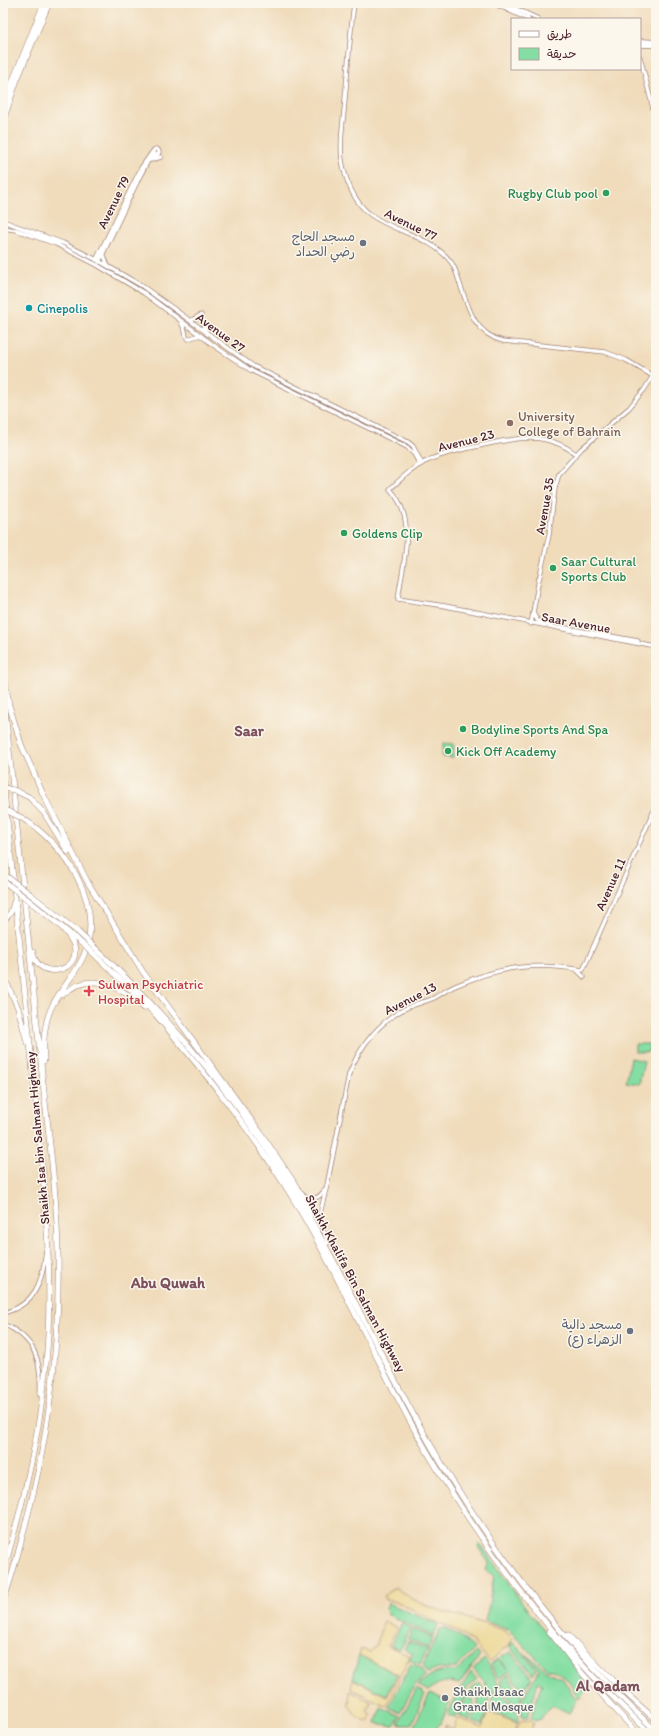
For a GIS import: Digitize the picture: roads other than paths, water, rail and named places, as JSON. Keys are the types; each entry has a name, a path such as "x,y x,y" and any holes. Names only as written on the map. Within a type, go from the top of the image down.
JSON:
{"highway":[{"path":"3,106 44,3"},
{"path":"3,121 17,80 48,3"},
{"path":"3,668 9,705 21,744 43,794 87,882"},
{"name":"Shaikh Isa bin Salman Highway","path":"3,691 46,1111 58,1250 57,1322 54,1363 44,1447 30,1509 11,1580"},
{"name":"Shaikh Isa bin Salman Highway","path":"3,780 34,1081 50,1264 49,1320 46,1365 40,1410"},
{"path":"3,788 14,790 28,797 44,813 143,972 252,1120 293,1181 328,1243 369,1330"},
{"path":"3,809 22,818 43,834 65,857 79,883 88,907 89,933 85,954 56,999 45,1026 43,1039 46,1111"},
{"path":"3,827 11,852"},
{"name":"Shaikh Khalifa Bin Salman Highway","path":"5,875 78,932 145,996 170,1022 229,1095 289,1182 318,1232 417,1422 456,1488 498,1550 540,1606 597,1673 656,1731"},
{"name":"Shaikh Khalifa Bin Salman Highway","path":"3,883 32,903 93,953 143,1002 226,1098 285,1185 337,1278 395,1393 430,1456 465,1513 493,1554 544,1621 608,1693 650,1733"},
{"path":"3,922 11,912 15,896"},
{"path":"26,920 30,929 34,957 43,968 49,971 65,968 73,958 74,945 60,925"},
{"path":"3,976 23,1022 34,1081"},
{"path":"51,1010 60,996 68,989 78,984 87,982 100,982 109,984 129,996 165,1027"},
{"path":"170,1022 215,1070"},
{"path":"3,1572 22,1507 40,1410"},
{"path":"3,1601 11,1580"},
{"path":"3,1608 11,1580"},
{"path":"540,1606 598,1667 656,1720"},
{"path":"544,1621 551,1634 582,1673 637,1733"}],"main road":[{"path":"494,3 526,18"},
{"path":"503,3 536,18"},
{"path":"641,41 656,44"},
{"path":"641,50 643,47 656,44"},
{"path":"641,45 651,45"}],"street":[{"name":"Avenue 77","path":"354,3 341,146 342,161 350,184 359,203 371,215 428,243 446,256 452,264 471,314 478,326 488,335 503,341 605,352 626,360 653,376"},
{"path":"641,62 656,120"},
{"path":"641,67 644,75"},
{"name":"Avenue 79","path":"97,262 102,252 138,178 154,153 141,168 102,252"},
{"path":"148,161 161,157"},
{"name":"Avenue 27","path":"3,221 42,234 86,255 140,290 233,359 270,380 407,447 418,458"},
{"name":"Avenue 27","path":"3,228 16,230 56,244 108,266 142,286 236,356 264,373 408,442 413,446 421,464"},
{"path":"86,255 93,255 102,252 108,266"},
{"path":"190,321 202,316"},
{"path":"181,321 187,337 200,335"},
{"path":"202,321 207,335"},
{"name":"Avenue 35","path":"530,622 549,535 556,481 563,469 576,454 639,397 656,371"},
{"name":"Avenue 23","path":"398,599 407,531 402,505 390,489 421,464 429,460 464,449 525,437 541,438 554,442 576,454"},
{"path":"415,469 418,458 429,460"},
{"name":"Saar Avenue","path":"398,599 548,625 656,646"},
{"path":"533,610 537,620 548,625"},
{"name":"Saar Avenue","path":"530,622 656,646"},
{"name":"Avenue 11","path":"584,969 656,806"},
{"name":"Avenue 13","path":"328,1243 319,1218 349,1074 352,1065 367,1042 387,1020 411,1006 432,999 454,986 504,969 542,965 584,969"},
{"name":"Avenue 13","path":"568,967 584,969"},
{"path":"575,969 584,977"},
{"path":"293,1181 302,1193 309,1198 319,1197 327,1185"},
{"path":"3,1314 21,1306 32,1296 39,1284 44,1271 47,1227"},
{"path":"3,1324 21,1334 30,1343 36,1354 41,1373 40,1410"}],"place":[{"name":"Rugby Club pool","path":"606,193"},
{"name":"مسجد الحاج رضي الحداد","path":"363,243"},
{"name":"Cinepolis","path":"29,308"},
{"name":"University College of Bahrain","path":"510,423"},
{"name":"Goldens Clip","path":"344,533"},
{"name":"Saar Cultural Sports Club","path":"553,568"},
{"name":"Bodyline Sports And Spa","path":"463,729"},
{"name":"Kick Off Academy","path":"448,751"},
{"name":"Sulwan Psychiatric Hospital","path":"89,991"},
{"name":"مسجد دالية الزهراء (ع)","path":"630,1331"},
{"name":"Shaikh Isaac Grand Mosque","path":"445,1698"}],"district":[{"name":"Saar","path":"249,731"},
{"name":"Abu Quwah","path":"168,1283"},
{"name":"Al Qadam","path":"608,1686"}]}
